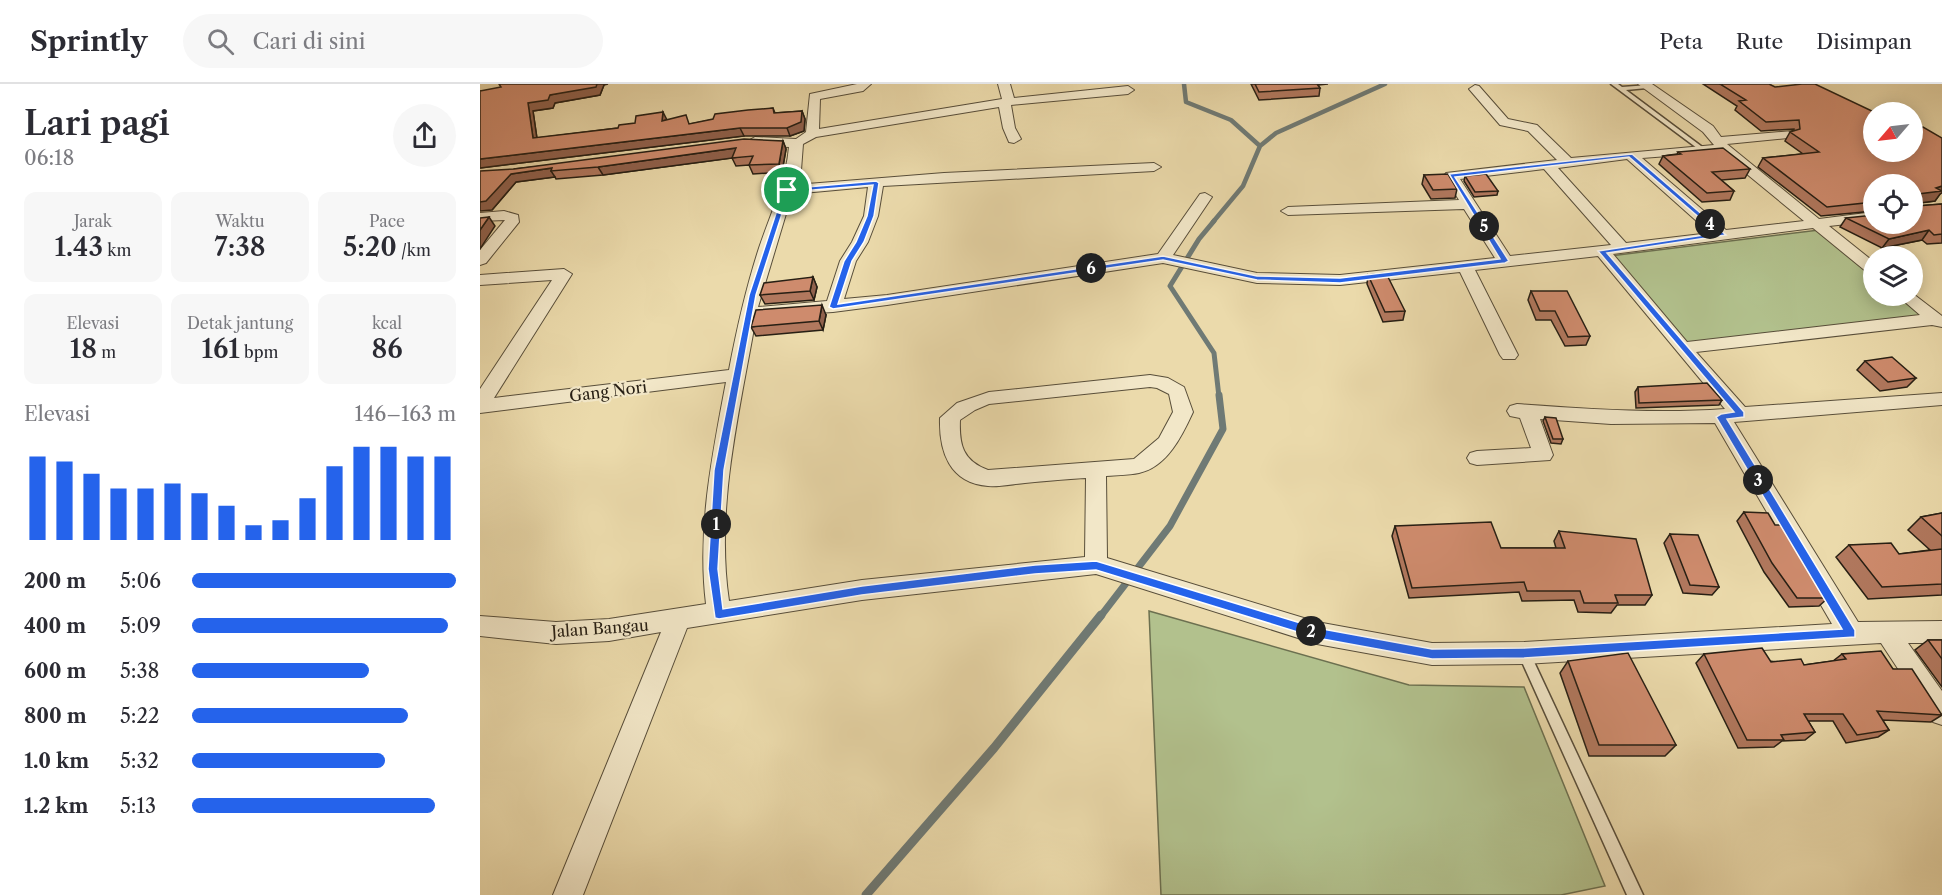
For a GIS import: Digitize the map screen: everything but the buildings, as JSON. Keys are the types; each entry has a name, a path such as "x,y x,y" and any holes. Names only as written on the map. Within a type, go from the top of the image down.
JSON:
{"street":[{"path":"812,134 814,97 859,88 865,84"},
{"path":"1004,84 1009,128 1014,139"},
{"path":"1645,85 1708,129 1722,145 1863,261"},
{"path":"1475,89 1504,122 1532,128 1567,162"},
{"path":"738,142 796,143 812,134 1007,103 1128,90"},
{"path":"1505,261 1470,204 1446,176 1630,155 1703,150 1788,134"},
{"path":"719,614 713,569 719,470 752,295 794,170 796,143"},
{"path":"1630,155 1722,235"},
{"path":"1546,164 1622,248"},
{"path":"787,190 1154,167"},
{"path":"833,307 848,261 860,242 871,216 876,183"},
{"path":"1167,259 1205,197"},
{"path":"1288,211 1397,209 1470,204"},
{"path":"480,217 504,215 513,218 480,260"},
{"path":"749,314 833,307 1167,259 1257,278 1340,280 1602,251 1863,218"},
{"path":"1602,251 1683,348 1731,416 1851,633"},
{"path":"1465,266 1509,355"},
{"path":"480,280 564,274 480,405"},
{"path":"1918,306 1938,322"},
{"path":"1683,348 1938,322"},
{"name":"Gang Nori","path":"480,405 736,375"},
{"path":"1150,381 1161,382 1177,391 1183,412 1167,445 1155,457 1138,466 1096,469 987,478 968,471 955,459 949,433 950,418 959,408 989,398 1150,381"},
{"path":"1477,458 1543,455 1522,411 1611,417 1731,416 1942,399"},
{"path":"1096,469 1101,567 1317,633 1432,654 1524,653 1851,633 1942,632"},
{"name":"Jalan Bangau","path":"480,626 556,633 609,630 678,621 862,590 1035,570 1101,567"},
{"path":"568,895 678,621"},
{"path":"1887,632 1942,713"}],"lane":[{"path":"1614,84 1703,150"},
{"path":"1621,89 1645,85"},
{"path":"1524,653 1635,895"}],"green space":[{"path":"1819,230 1863,266 1863,306 1912,306 1933,323 1686,344 1610,256"},
{"path":"1149,611 1409,685 1524,687 1605,886 1561,895 1161,895"}],"waterway":[{"path":"1184,84 1186,102 1231,120 1260,146"},
{"path":"1260,146 1276,133 1385,84"},
{"path":"1213,222 1243,186 1260,146"},
{"path":"1214,221 1199,239 1170,286 1214,353 1219,397"},
{"path":"1100,617 1170,526 1223,429 1219,395"},
{"path":"866,895 994,748 1101,615"}],"route":[{"path":"1630,155 1722,235 1602,251 1741,414 1721,417 1851,633 1524,653 1432,654 1317,633 1096,565 862,590 719,614 713,569 719,470 752,295 780,205 787,190 876,183 871,216 860,242 848,261 833,307 1163,258 1257,278 1340,280 1505,261 1451,176 1630,155"}]}
